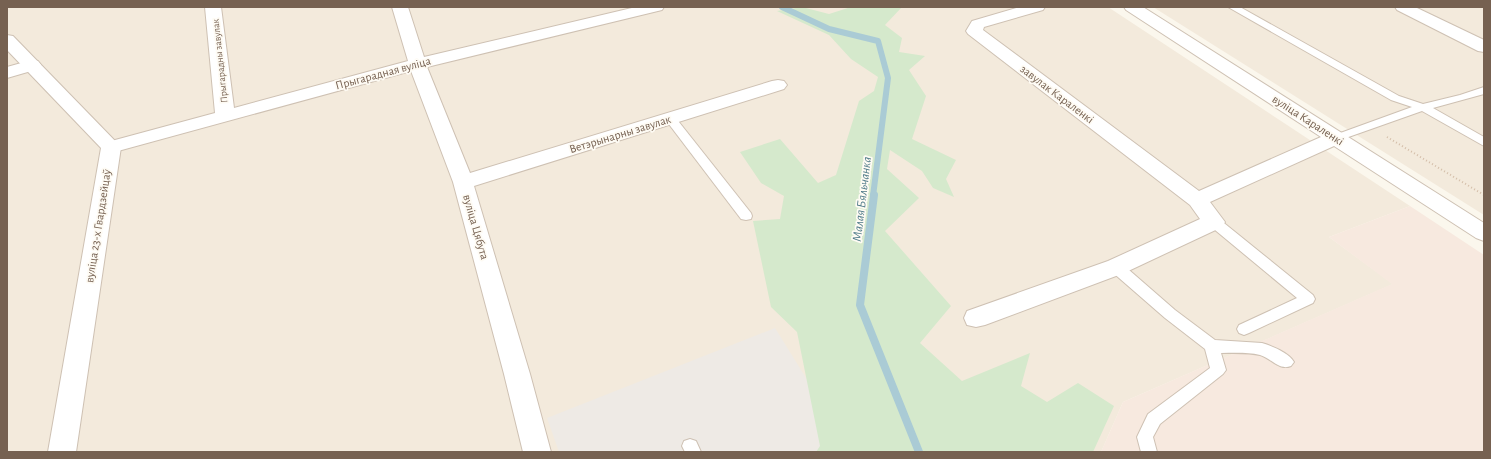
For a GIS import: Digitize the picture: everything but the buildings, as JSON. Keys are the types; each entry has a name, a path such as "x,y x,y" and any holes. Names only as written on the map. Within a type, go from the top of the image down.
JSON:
{"street":[{"name":"Прыгарадны завулак","path":"213,7 225,115"},
{"name":"вуліца Цябута","path":"400,7 417,64 463,182 517,374 537,452"},
{"name":"Прыгарадная вуліца","path":"111,147 417,64 589,15 656,7"},
{"name":"завулак Караленкі","path":"1037,7 978,24 974,30 1196,200 1214,222"},
{"name":"вуліца Караленкі","path":"1132,7 1484,233"},
{"path":"1403,7 1484,47"},
{"path":"7,40 111,147"},
{"path":"7,73 32,65"},
{"name":"Ветэрынарны завулак","path":"463,182 778,86"},
{"path":"1196,200 1336,138"},
{"name":"вуліца 23-х Гвардзейцаў","path":"62,452 111,147"},
{"path":"976,318 1116,267 1214,222"}],"lane":[{"path":"1233,7 1395,98 1423,107 1484,142"},
{"path":"1336,138 1423,107 1464,97 1484,90"},
{"path":"671,119 746,216"},
{"path":"1214,222 1308,299 1244,329"},
{"path":"1116,267 1170,314 1212,346 1262,349 1286,362"},
{"path":"1149,452 1145,437 1154,419 1218,370 1212,346"}],"shaded area":[{"path":"7,7 1108,7 1410,206 1329,237 1393,284 1123,402 1101,452 7,452"},
{"path":"1153,7 1484,7 1484,215"},
{"path":"1410,206 1484,255 1484,452 1101,452 1123,402 1392,284 1329,237"},
{"path":"775,328 852,452 559,452 547,418"}],"green space":[{"path":"802,7 829,14 851,7 902,7 885,25 902,38 899,52 925,56 909,70 926,96 912,139 956,160 946,179 954,197 933,188 922,171 890,150 887,169 919,198 885,231 951,306 920,343 962,381 1030,353 1021,386 1047,402 1078,383 1114,406 1093,452 816,452 820,446 797,332 771,307 753,221 780,219 784,196 761,183 740,152 780,139 818,183 836,175 859,101 874,91 878,77 851,59 829,35 777,11"}],"waterway":[{"name":"Малая Бяльчанка","path":"782,7 829,29 878,41 888,78 873,196"},
{"name":"Малая Бяльчанка","path":"874,195 860,305 919,452"}]}
